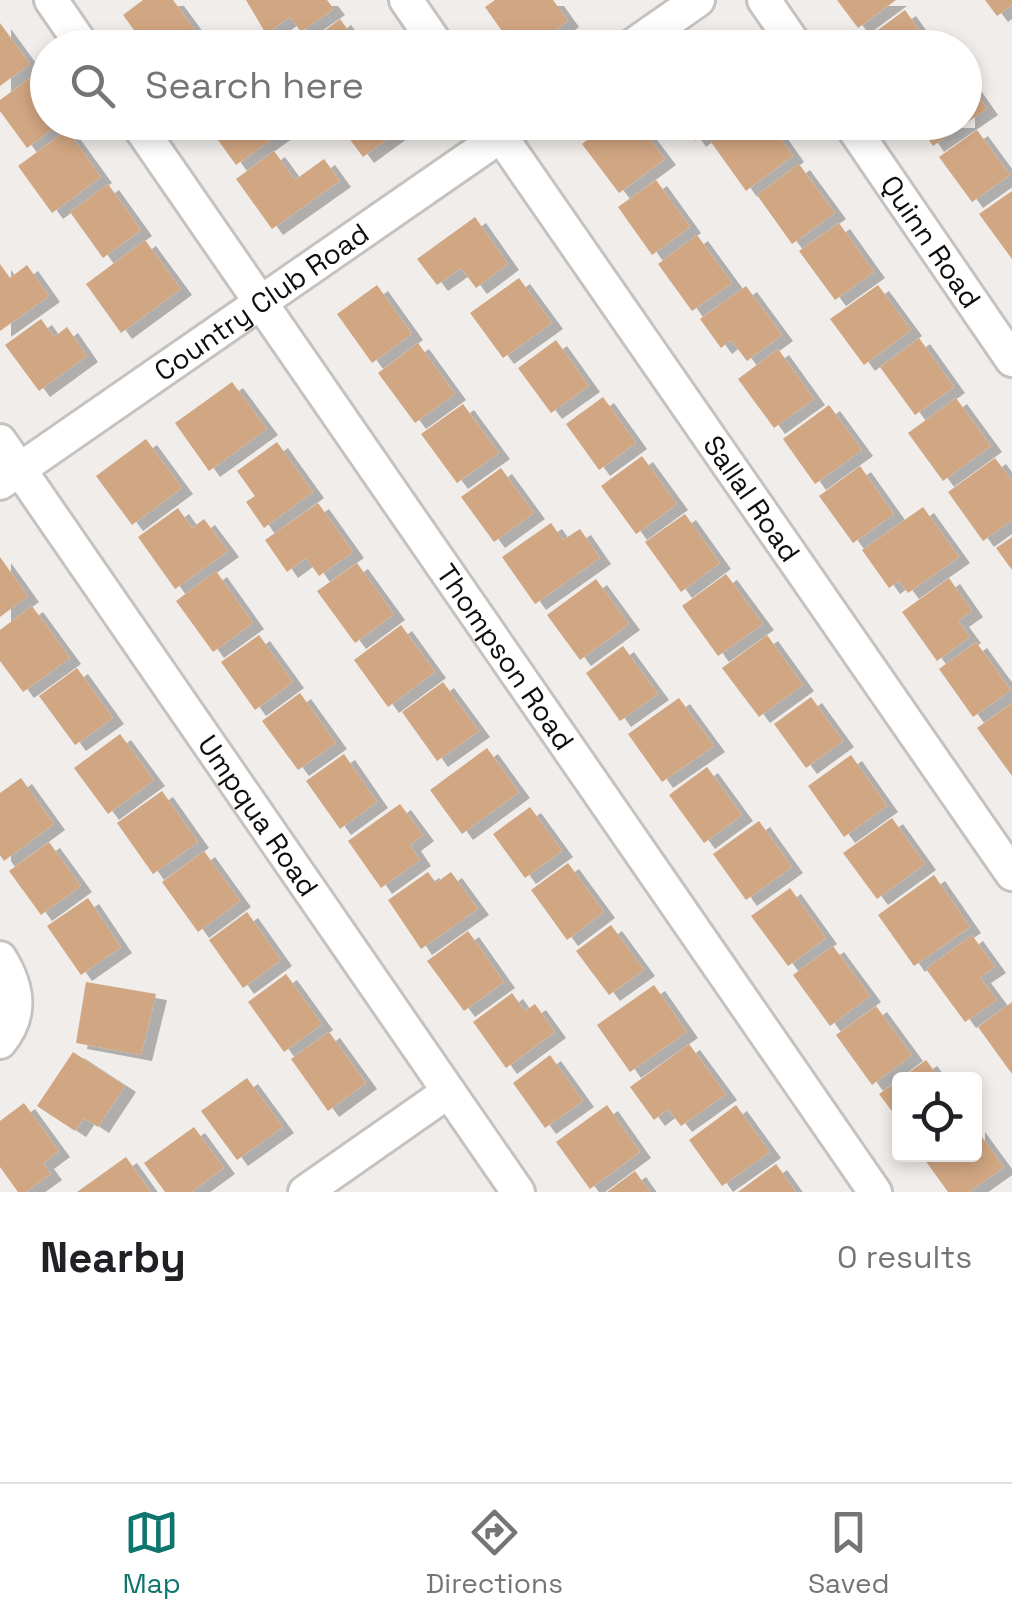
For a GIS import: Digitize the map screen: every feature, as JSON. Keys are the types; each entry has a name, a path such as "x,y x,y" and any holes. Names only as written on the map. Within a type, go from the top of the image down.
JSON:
{"street":[{"path":"51,0 72,30"},
{"path":"406,0 427,30"},
{"path":"656,30 698,0"},
{"path":"764,0 785,30"},
{"name":"Thompson Road","path":"148,140 875,1192"},
{"name":"Country Club Road","path":"10,476 486,140"},
{"name":"Sallal Road","path":"513,140 1012,874"},
{"name":"Quinn Road","path":"861,140 1012,360"},
{"name":"Umpqua Road","path":"0,441 10,476 518,1192"},
{"path":"0,958 15,989 17,1006 0,1042"},
{"path":"304,1192 448,1092"}],"building":[{"path":"143,0 173,0 195,30 134,30 123,15"},
{"path":"246,0 327,0 334,9 304,30 290,17 272,30 264,30"},
{"path":"495,0 553,0 568,21 556,30 501,30 485,7"},
{"path":"837,0 896,0 858,28"},
{"path":"985,0 1012,0 1012,5 997,16"},
{"path":"905,10 919,30 878,30"},
{"path":"340,19 348,30 326,30"},
{"path":"0,23 30,64 0,86"},
{"path":"30,78 30,140 38,140 27,148 0,111 0,100"},
{"path":"982,137 1010,175 972,202 939,157 963,140 982,140"},
{"path":"53,140 74,140 101,177 52,213 18,166"},
{"path":"218,140 271,140 236,165"},
{"path":"350,140 386,140 363,157"},
{"path":"587,140 651,140 665,159 619,193 582,144"},
{"path":"782,140 793,156 746,191 711,142"},
{"path":"274,151 295,180 324,159 340,181 272,229 236,179"},
{"path":"799,164 835,213 792,244 757,195"},
{"path":"656,180 690,227 652,255 618,207"},
{"path":"108,184 141,230 103,258 70,212"},
{"path":"1012,191 1012,259 979,214"},
{"path":"475,217 508,264 476,288 461,268 437,285 417,259"},
{"path":"839,223 874,272 835,300 799,251"},
{"path":"697,235 732,283 692,311 658,264"},
{"path":"145,240 181,289 121,333 86,284"},
{"path":"0,264 10,278 27,265 49,296 0,331"},
{"path":"519,278 552,323 503,358 470,313"},
{"path":"377,285 412,334 372,363 337,314"},
{"path":"878,285 911,330 864,365 830,319"},
{"path":"746,286 782,335 747,361 731,340 721,348 700,319"},
{"path":"41,319 54,337 67,327 87,356 39,391 5,345"},
{"path":"919,338 954,387 915,415 880,367"},
{"path":"556,340 589,386 551,413 518,368"},
{"path":"418,343 455,394 415,423 378,373"},
{"path":"778,349 814,399 774,428 738,379"},
{"path":"232,382 267,429 209,471 175,423"},
{"path":"603,397 636,443 599,470 566,424"},
{"path":"956,398 991,446 943,481 908,433"},
{"path":"463,404 499,453 457,483 421,434"},
{"path":"829,405 862,450 815,484 783,439"},
{"path":"146,439 182,488 132,525 96,476"},
{"path":"277,442 313,492 264,528 246,502 255,496 237,471"},
{"path":"642,456 677,504 636,534 601,486"},
{"path":"995,458 1012,481 1012,520 983,541 948,492"},
{"path":"860,466 894,514 853,543 819,496"},
{"path":"501,468 534,513 494,542 461,497"},
{"path":"318,503 353,552 319,576 306,558 287,572 265,540"},
{"path":"923,507 959,557 908,593 899,581 889,588 862,550"},
{"path":"178,508 192,528 204,519 228,551 175,589 138,537"},
{"path":"685,514 720,563 681,592 645,542"},
{"path":"551,523 563,540 580,529 600,558 535,604 502,557"},
{"path":"1012,537 1012,570 996,548"},
{"path":"0,557 28,596 0,617"},
{"path":"357,563 394,614 355,643 317,591"},
{"path":"216,571 253,623 213,652 176,601"},
{"path":"726,574 763,624 718,656 682,606"},
{"path":"949,578 972,611 958,621 970,637 937,661 902,612"},
{"path":"596,579 629,624 580,660 547,615"},
{"path":"32,606 70,658 23,692 0,661 0,630"},
{"path":"401,625 435,672 388,707 354,660"},
{"path":"259,635 293,682 255,710 221,662"},
{"path":"767,635 803,685 759,717 722,668"},
{"path":"976,642 1011,690 973,717 939,669"},
{"path":"623,646 658,694 620,721 586,673"},
{"path":"77,668 113,718 75,745 39,696"},
{"path":"443,682 479,731 437,761 402,712"},
{"path":"300,693 336,743 298,770 262,721"},
{"path":"811,697 843,741 806,768 774,724"},
{"path":"679,698 714,746 662,782 628,734"},
{"path":"1012,703 1012,776 977,728"},
{"path":"120,734 154,780 108,814 74,768"},
{"path":"487,748 519,792 462,834 430,790"},
{"path":"344,754 377,802 340,829 306,781"},
{"path":"851,755 887,806 844,837 808,786"},
{"path":"707,767 742,815 704,843 669,795"},
{"path":"21,778 54,824 4,861 0,855 0,793"},
{"path":"162,791 198,842 153,874 117,823"},
{"path":"400,804 423,835 410,845 420,860 381,888 348,841"},
{"path":"530,807 562,851 525,878 493,834"},
{"path":"892,818 925,864 877,899 843,853"},
{"path":"759,821 792,867 746,900 713,854"},
{"path":"49,842 81,886 41,915 9,871"},
{"path":"204,851 240,901 198,932 162,882"},
{"path":"568,863 604,912 567,940 531,890"},
{"path":"428,872 436,883 451,872 478,909 421,949 388,900"},
{"path":"934,875 970,927 914,966 878,915"},
{"path":"790,888 826,938 788,966 751,916"},
{"path":"88,898 121,947 81,975 47,926"},
{"path":"247,912 281,960 243,988 209,940"},
{"path":"611,925 644,970 609,995 576,951"},
{"path":"468,931 504,982 464,1011 427,961"},
{"path":"972,935 995,967 980,977 997,1000 965,1022 926,969"},
{"path":"833,946 870,996 830,1026 793,975"},
{"path":"286,974 322,1024 284,1052 248,1002"},
{"path":"86,982 156,994 141,1055 76,1043"},
{"path":"654,985 687,1032 630,1072 597,1025"},
{"path":"512,993 525,1011 535,1004 555,1032 506,1068 473,1022"},
{"path":"1012,1002 1012,1074 978,1027"},
{"path":"876,1006 912,1055 872,1085 836,1035"},
{"path":"329,1032 366,1083 328,1111 291,1059"},
{"path":"689,1044 726,1094 681,1126 668,1109 654,1120 630,1087"},
{"path":"73,1052 125,1086 98,1127 84,1118 75,1131 37,1106"},
{"path":"550,1055 583,1101 545,1128 513,1083"},
{"path":"926,1060 935,1072 909,1072"},
{"path":"247,1078 283,1127 237,1160 201,1111"},
{"path":"892,1085 892,1111 879,1094"},
{"path":"24,1103 59,1151 43,1163 51,1174 26,1192 18,1192 0,1167 0,1121"},
{"path":"607,1105 640,1152 590,1189 556,1142"},
{"path":"736,1105 770,1152 722,1186 689,1140"},
{"path":"194,1127 224,1168 191,1192 165,1192 144,1163"},
{"path":"982,1137 1004,1167 969,1192 948,1192 926,1162 982,1162"},
{"path":"126,1157 151,1192 77,1192"},
{"path":"776,1164 796,1192 738,1192"},
{"path":"635,1171 650,1192 607,1192"}]}
